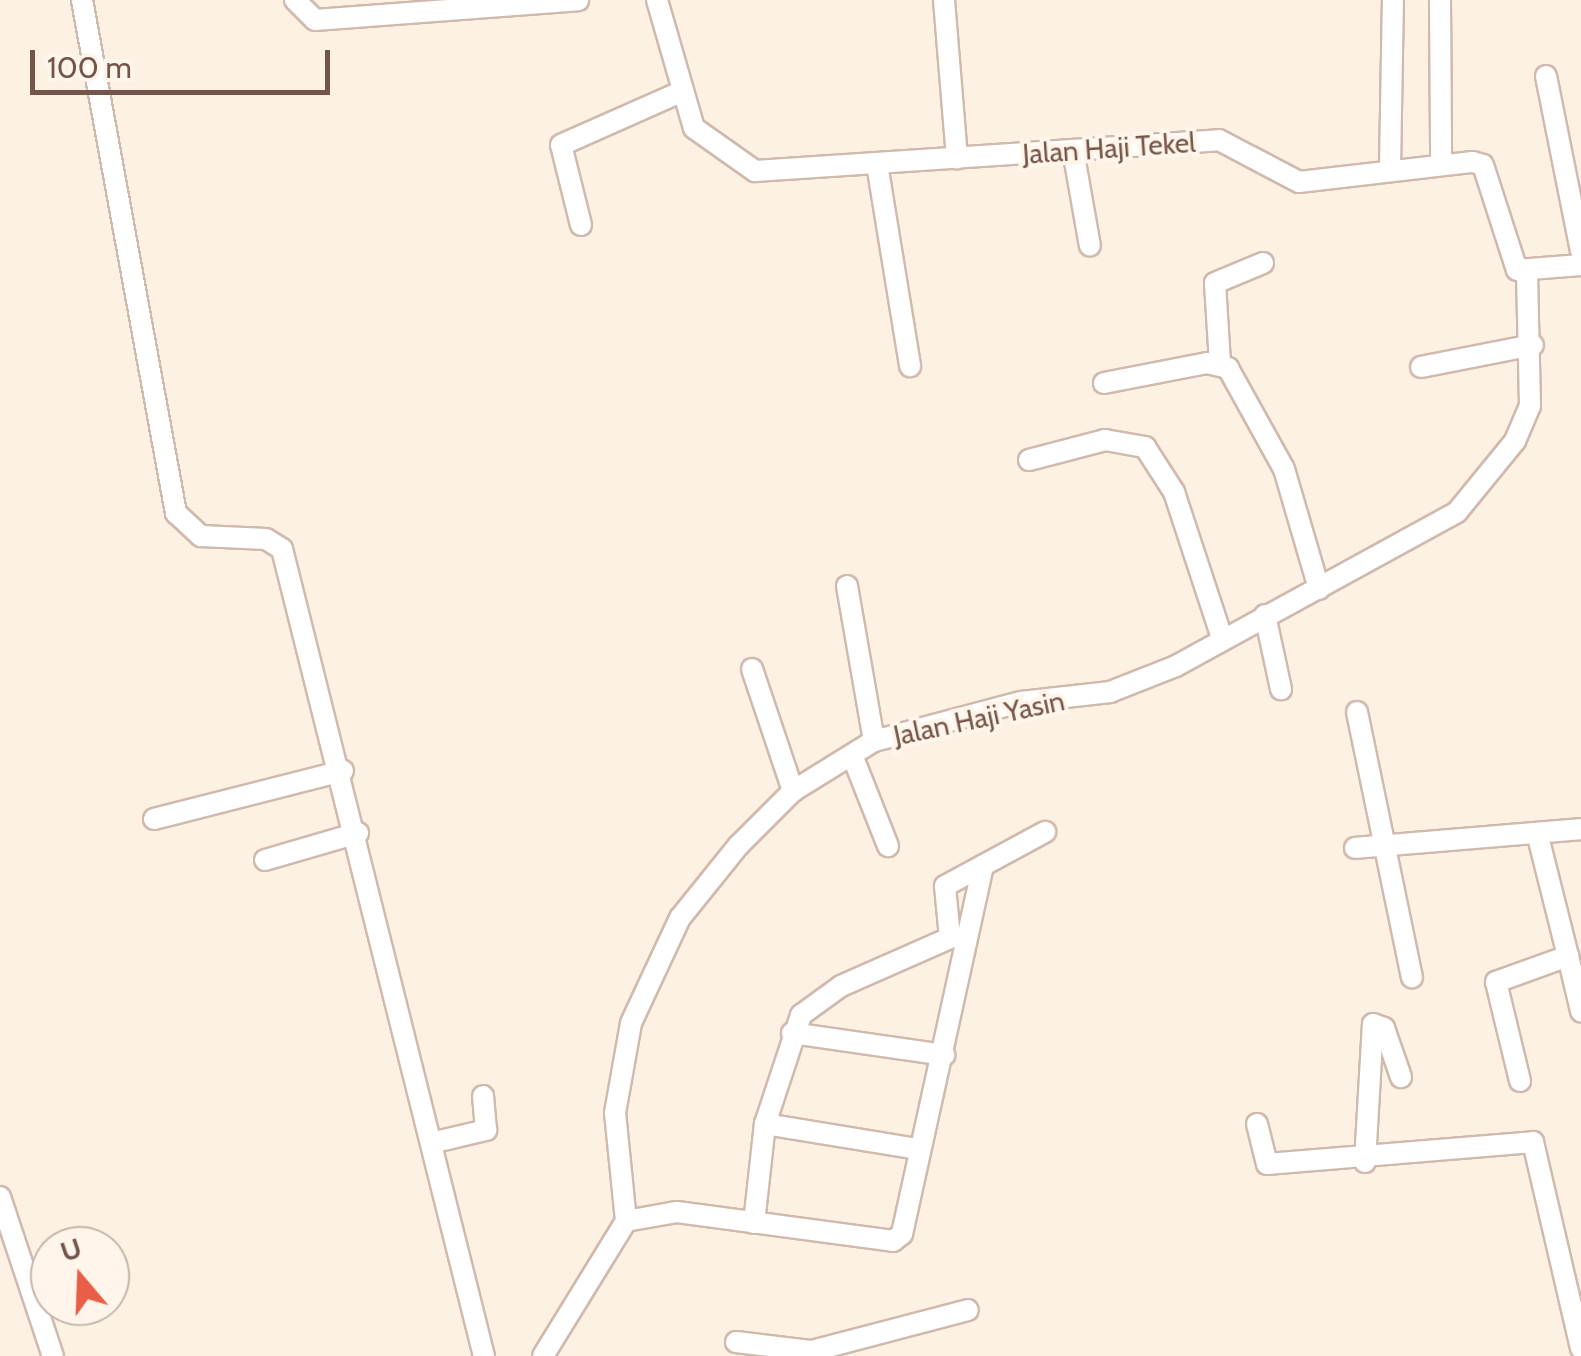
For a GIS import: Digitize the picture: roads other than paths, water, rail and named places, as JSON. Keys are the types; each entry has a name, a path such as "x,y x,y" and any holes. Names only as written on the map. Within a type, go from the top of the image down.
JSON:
{"street":[{"path":"82,0 176,513 201,536 282,549 343,772 484,1356"},
{"path":"295,0 314,20 466,1 578,0"},
{"name":"Jalan Haji Tekel","path":"656,0 683,92 707,145 755,172 1219,140 1299,182 1441,160 1483,165 1507,253 1528,274"},
{"path":"944,0 957,158"},
{"path":"1390,168 1393,0"},
{"path":"1440,0 1441,160"},
{"path":"1546,76 1581,251"},
{"path":"581,225 561,145 683,92"},
{"path":"1073,150 1090,246"},
{"path":"876,164 910,366"},
{"path":"1263,263 1215,283 1220,362 1284,470 1319,590"},
{"path":"1528,274 1581,266"},
{"name":"Jalan Haji Yasin","path":"626,1220 616,1112 631,1023 680,918 792,792 874,741 1021,702 1110,692 1417,539 1487,481 1530,406 1533,345 1528,274"},
{"path":"1421,367 1533,345"},
{"path":"1104,382 1220,362"},
{"path":"1029,460 1105,440 1145,447 1174,492 1221,635"},
{"path":"847,586 874,741"},
{"path":"1265,615 1281,689"},
{"path":"752,669 792,792"},
{"path":"1357,712 1389,845 1412,977"},
{"path":"852,755 888,846"},
{"path":"154,819 343,772"},
{"path":"1355,848 1538,837 1581,829"},
{"path":"960,936 942,892 1046,832"},
{"path":"266,860 358,833"},
{"path":"1538,837 1581,1010"},
{"path":"543,1356 626,1220 677,1212 894,1241 906,1228 917,1149 944,1054 960,936 983,866"},
{"path":"754,1223 765,1124 792,1034 812,1002 960,936"},
{"path":"1520,1081 1496,982 1568,956"},
{"path":"1365,1162 1373,1024 1384,1028 1401,1077"},
{"path":"792,1034 944,1054"},
{"path":"431,1143 486,1130 483,1096"},
{"path":"765,1124 917,1149"},
{"path":"1258,1124 1267,1164 1365,1162 1533,1142 1581,1348"},
{"path":"0,1197 52,1356"},
{"path":"736,1342 811,1353 968,1310"}]}
